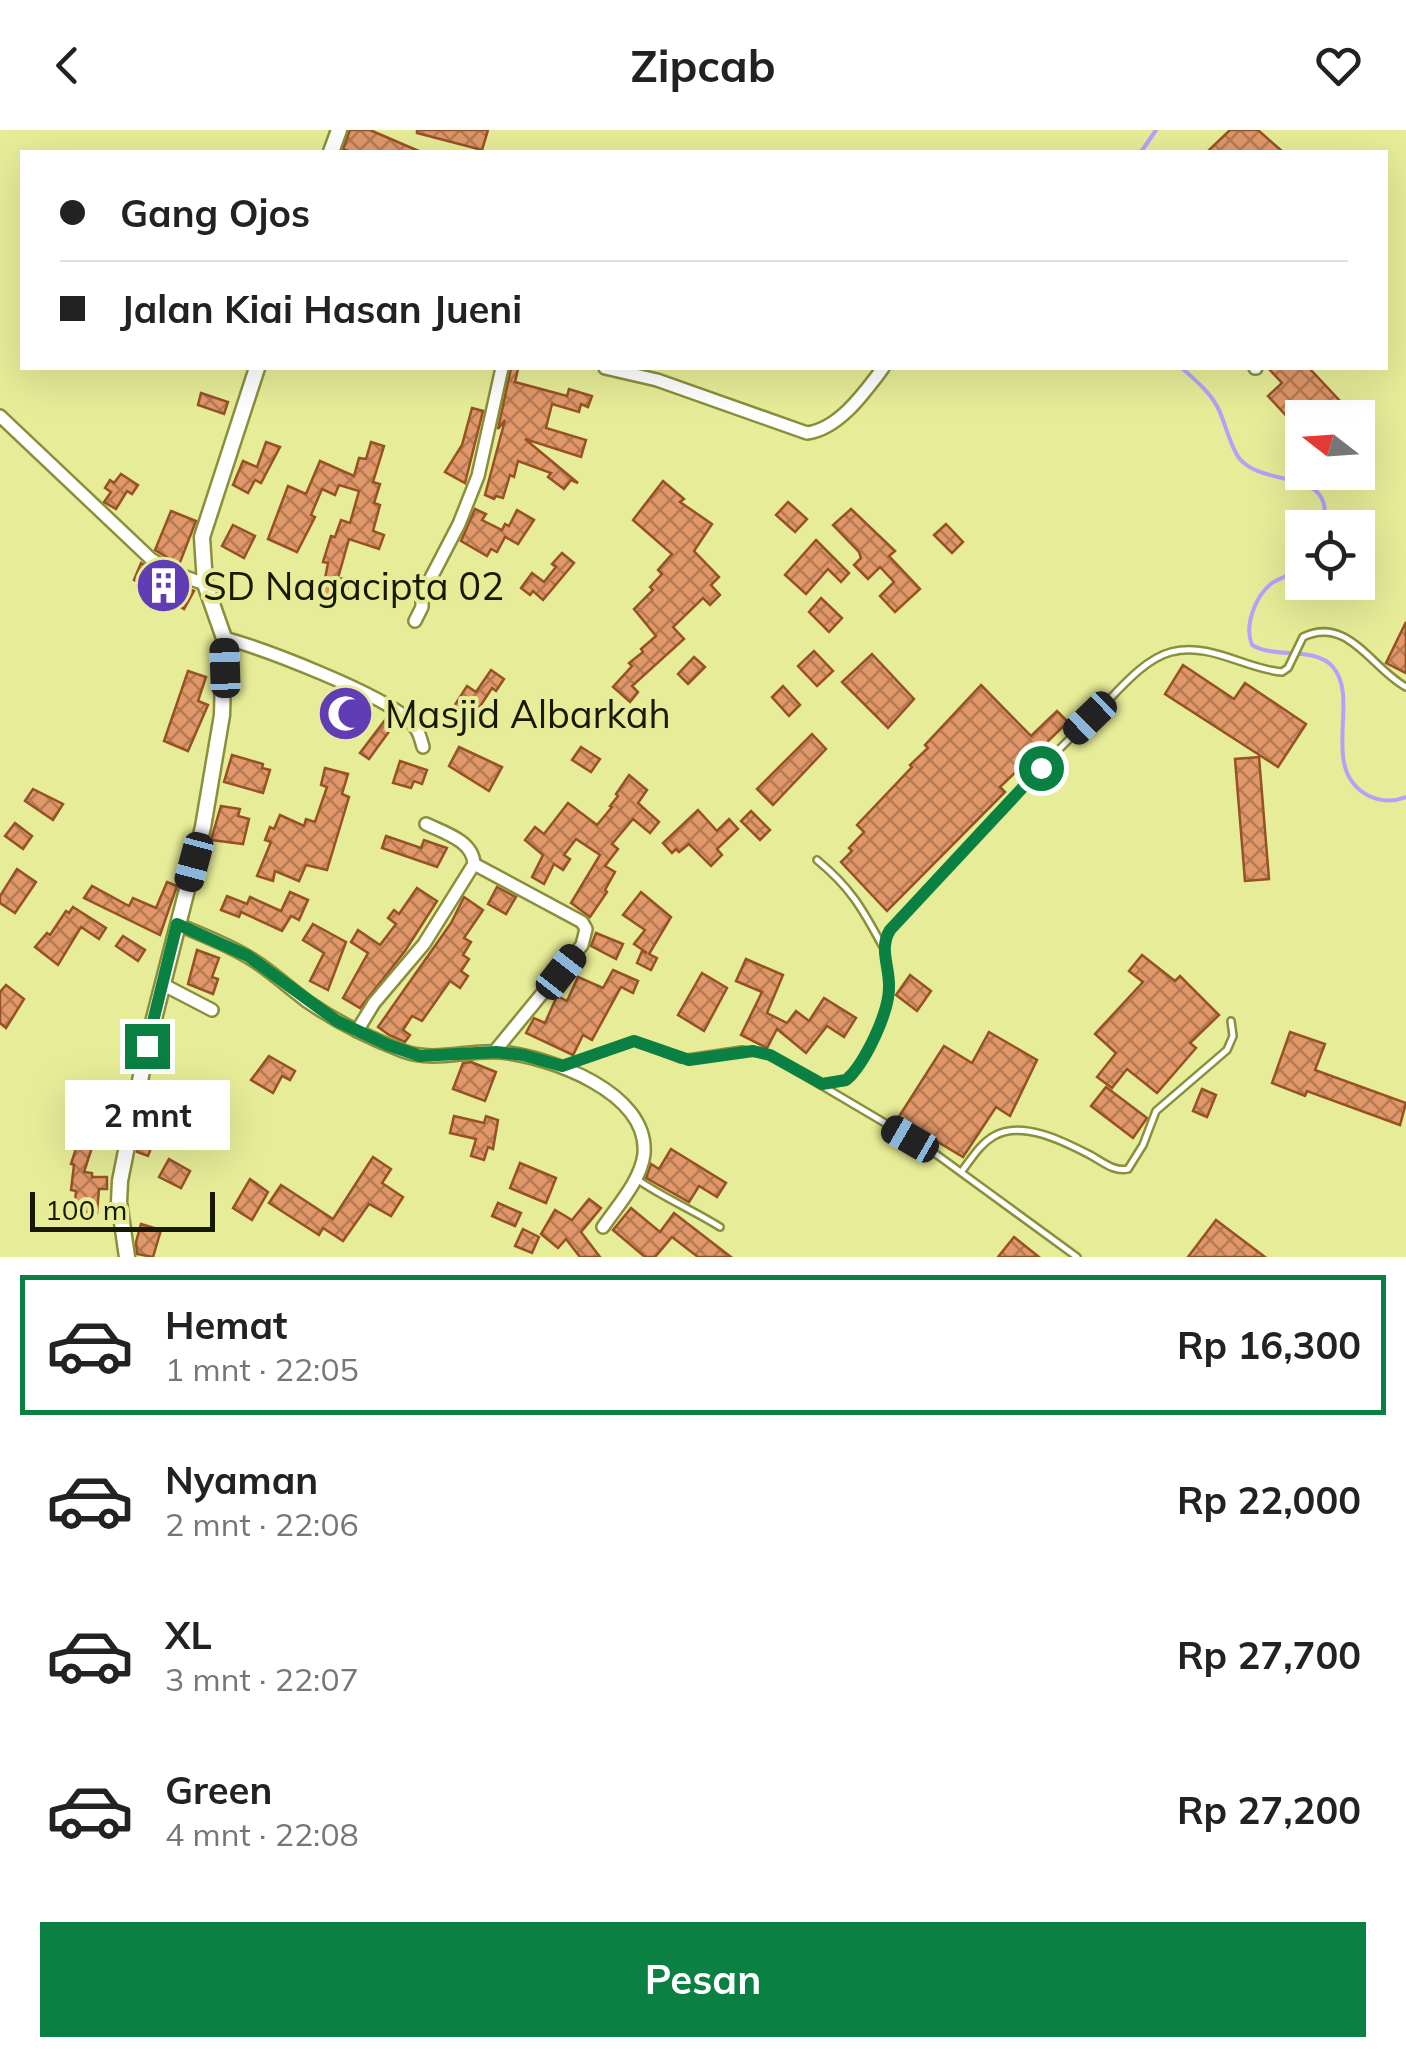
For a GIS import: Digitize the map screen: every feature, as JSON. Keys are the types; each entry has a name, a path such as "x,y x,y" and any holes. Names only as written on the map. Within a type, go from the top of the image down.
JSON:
{"street":[{"path":"127,1257 120,1182 162,984 203,827 224,693 224,638 204,584 202,537 256,370"},
{"path":"416,621 422,595 459,524 478,476 502,370"},
{"path":"614,370 657,380 807,434 839,418 881,370"},
{"path":"0,416 162,568 204,584"},
{"path":"224,638 386,705 418,730 423,747"},
{"path":"358,1031 374,1003 424,944 474,864 466,844 426,824"},
{"path":"474,864 582,922 586,930 582,945 496,1052"},
{"path":"177,924 248,956 310,1003 358,1031 420,1056 496,1052 523,1055 562,1066 616,1098 636,1118 642,1130 644,1154 635,1178 604,1227"},
{"path":"162,984 212,1010"}],"lane":[{"path":"884,948 890,930 1002,808 1068,740 1146,666 1163,655 1178,651 1223,654 1276,672 1288,668 1303,637 1320,631 1354,642 1384,672 1406,687"},
{"path":"816,860 860,901 884,948 890,984 881,1022 852,1076 822,1084"},
{"path":"962,1171 991,1137 1009,1131 1062,1142 1117,1170 1128,1170 1156,1111 1226,1050 1232,1036 1231,1021"},
{"path":"562,1066 634,1041 681,1059 742,1050 770,1055 962,1171 1077,1257"},
{"path":"635,1178 666,1200 686,1206 720,1227"}],"building":[{"path":"350,130 370,130 416,150 346,150"},
{"path":"417,130 488,130 482,150"},
{"path":"1230,130 1258,130 1281,150 1209,150"},
{"path":"511,370 518,370 515,382 567,396 569,389 592,396 588,407 581,404 579,412 552,404 546,428 586,440 581,457 525,439 578,483 571,480 564,489 548,477 551,473 518,461 503,498 485,495 505,420 498,429"},
{"path":"1270,370 1311,370 1339,400 1285,400 1285,414 1268,396 1282,383"},
{"path":"201,393 228,402 224,414 198,405"},
{"path":"472,408 483,411 465,483 445,472 462,445"},
{"path":"266,442 280,447 261,483 255,480 248,493 233,485 243,461 257,467"},
{"path":"371,442 384,446 373,482 380,484 374,503 380,505 373,531 384,535 379,549 349,539 338,578 349,580 345,599 322,594 328,563 323,562 331,536 335,537 341,520 350,523 359,491 339,485 335,495 322,489 311,515 315,517 297,552 268,539 288,486 306,494 320,461 354,476 359,458 366,459"},
{"path":"121,474 138,485 132,494 127,491 116,509 104,502 111,492 105,488"},
{"path":"663,481 684,499 680,502 712,524 694,551 719,577 711,585 720,595 710,605 703,598 673,627 684,639 632,686 638,692 630,702 613,687 632,666 629,663 656,636 634,609 653,590 650,587 662,574 658,570 672,554 633,520"},
{"path":"788,502 807,519 795,532 776,515"},
{"path":"475,509 486,514 482,520 502,530 505,524 509,526 517,510 534,520 518,544 505,537 497,552 491,549 487,556 461,541"},
{"path":"851,509 895,551 889,556 920,589 895,612 880,596 894,582 880,567 868,579 854,565 861,558 859,552 833,525"},
{"path":"171,511 196,521 179,565 155,550"},
{"path":"946,524 963,542 952,553 934,535"},
{"path":"233,525 255,536 244,558 222,546"},
{"path":"816,540 849,573 841,582 828,569 806,594 785,575"},
{"path":"562,553 574,563 543,600 533,591 530,595 521,588 532,573 544,582"},
{"name":"SD Nagacipta 02","path":"141,563 194,591 184,609 134,580"},
{"path":"821,598 842,618 829,632 809,612"},
{"path":"1406,622 1406,673 1386,663"},
{"path":"814,651 833,671 817,686 798,666"},
{"path":"872,654 914,699 888,728 842,682"},
{"path":"694,657 705,667 688,684 678,674"},
{"path":"1183,665 1234,699 1245,683 1306,724 1278,767 1165,694"},
{"path":"491,670 504,679 496,691 492,688 477,711 472,708 466,717 453,708 467,686 476,692"},
{"path":"188,671 206,677 198,701 208,705 188,751 164,741"},
{"path":"981,685 1031,736 1057,711 1068,722 1000,787 1005,792 887,911 841,862 864,832 857,825"},
{"path":"783,686 800,705 789,716 772,697"},
{"name":"Masjid Albarkah","path":"343,693 369,711 348,738 323,717"},
{"path":"385,720 393,726 369,759 360,753"},
{"path":"812,734 826,749 773,805 757,789"},
{"path":"459,747 502,767 489,791 449,766"},
{"path":"581,747 600,759 591,772 572,760"},
{"path":"232,755 263,764 262,768 270,770 263,793 224,782"},
{"path":"1259,757 1269,879 1245,881 1235,759"},
{"path":"400,761 427,770 422,784 414,781 411,788 393,783"},
{"path":"325,768 348,774 342,794 349,797 327,870 306,865 299,881 275,871 273,881 257,876 271,842 265,840 280,815 304,826 306,819 315,822 327,787 321,785"},
{"path":"629,775 647,790 638,803 659,822 650,833 633,819 612,844 618,849 605,866 615,872 590,917 571,903 600,855 576,839 564,855 570,859 563,870 554,864 544,884 532,877 543,855 525,840 535,827 544,834 568,803 597,825"},
{"path":"33,789 63,804 53,820 25,801"},
{"path":"221,806 240,809 238,816 249,819 243,844 211,840"},
{"path":"698,810 717,831 729,819 738,829 717,849 722,855 711,866 689,844 672,853 663,843"},
{"path":"751,811 770,830 760,840 741,821"},
{"path":"15,823 32,836 23,849 5,836"},
{"path":"386,836 421,848 424,840 447,848 437,867 382,848"},
{"path":"17,869 36,882 15,913 0,903 0,896"},
{"path":"167,882 177,886 160,935 84,898 92,886 129,906 133,898 156,908"},
{"path":"497,887 516,897 506,914 488,904"},
{"path":"417,888 437,901 405,951 360,1008 343,998 368,953 351,942 358,930 380,945 396,924 388,918 394,910 399,914"},
{"path":"290,892 308,900 299,920 291,916 282,931 241,912 239,917 221,910 227,896 247,904 250,897 281,911"},
{"path":"641,892 671,917 649,954 657,958 651,970 637,963 642,951 647,953 634,944 645,930 623,915"},
{"path":"464,897 483,910 464,938 471,942 463,955 469,959 461,971 468,976 460,988 450,981 422,1021 412,1016 403,1030 410,1035 405,1042 389,1035 378,1027 451,923"},
{"path":"73,907 106,928 99,939 81,927 58,965 35,947"},
{"path":"313,924 346,942 328,990 310,981 324,953 303,940"},
{"path":"596,933 623,944 616,959 591,946"},
{"path":"123,936 145,950 138,961 116,946"},
{"path":"197,950 219,958 212,977 218,979 213,994 188,984"},
{"path":"1142,955 1175,981 1180,976 1219,1015 1190,1043 1196,1048 1157,1093 1127,1069 1112,1088 1097,1077 1116,1053 1095,1034 1143,982 1129,971"},
{"path":"746,959 783,975 767,1013 787,1023 796,1011 809,1021 824,998 856,1018 844,1037 827,1026 806,1053 777,1029 767,1048 741,1035 762,992 736,981"},
{"path":"613,970 638,981 633,993 621,987 592,1040 583,1035 573,1055 526,1033 534,1018 545,1023 557,996 567,1001 578,977 603,988"},
{"path":"702,973 727,988 704,1031 678,1015"},
{"path":"910,975 931,991 917,1011 896,995"},
{"path":"6,985 24,999 6,1028 0,1023 0,992"},
{"path":"989,1032 1037,1060 1010,1116 996,1107 963,1157 898,1118 944,1046 972,1063"},
{"path":"1290,1032 1325,1044 1315,1070 1406,1103 1400,1125 1307,1091 1305,1096 1272,1083"},
{"path":"269,1056 295,1071 290,1080 282,1076 273,1093 251,1080"},
{"path":"471,1062 496,1072 485,1101 453,1089 463,1063"},
{"path":"1106,1087 1147,1118 1133,1138 1091,1106"},
{"path":"1202,1089 1216,1095 1207,1117 1193,1111"},
{"path":"97,1114 121,1122 115,1141 96,1135 84,1172 92,1173 92,1177 107,1177 107,1189 99,1189 97,1213 74,1211 76,1191 71,1190 71,1164 77,1145 83,1147"},
{"path":"454,1116 484,1123 486,1116 498,1120 493,1149 488,1147 484,1160 471,1156 476,1139 450,1133"},
{"path":"145,1117 161,1123 148,1156 137,1152"},
{"path":"180,1120 208,1128 203,1144 175,1136"},
{"path":"671,1149 726,1183 717,1197 699,1186 689,1202 646,1178 651,1164 659,1169"},
{"path":"373,1157 391,1169 382,1183 403,1197 391,1216 369,1204 343,1241 323,1228 319,1235 269,1203 281,1185 333,1219"},
{"path":"169,1159 190,1171 181,1188 159,1177"},
{"path":"520,1163 556,1178 546,1203 510,1188"},
{"path":"250,1179 268,1192 252,1220 233,1208"},
{"path":"589,1199 601,1208 581,1232 600,1257 580,1257 566,1239 558,1248 541,1234 555,1210 572,1220"},
{"path":"498,1203 521,1213 515,1226 492,1216"},
{"path":"631,1208 660,1232 674,1213 731,1257 698,1257 672,1237 655,1257 645,1257 613,1230"},
{"path":"1216,1220 1265,1257 1188,1257"},
{"path":"141,1224 161,1230 153,1257 137,1254"},
{"path":"523,1229 539,1237 532,1253 515,1246"},
{"path":"1014,1237 1039,1257 998,1257"}],"waterway":[{"path":"1142,150 1156,130"},
{"path":"1184,370 1215,402 1239,458 1250,468 1310,487 1320,495 1325,510"},
{"path":"1285,576 1272,583 1253,612 1252,645 1316,657 1333,667 1343,697 1346,770 1354,784 1369,796 1392,800 1406,797"}],"place":[{"name":"SD Nagacipta 02","path":"164,586"},
{"name":"Masjid Albarkah","path":"346,714"}],"route":[{"path":"147,1046 177,924 248,956 337,1021 420,1056 496,1052 562,1066 634,1041 689,1060 753,1051 770,1055 822,1084 840,1082 852,1076 886,1010 890,984 884,942 890,930 1041,768"}]}
